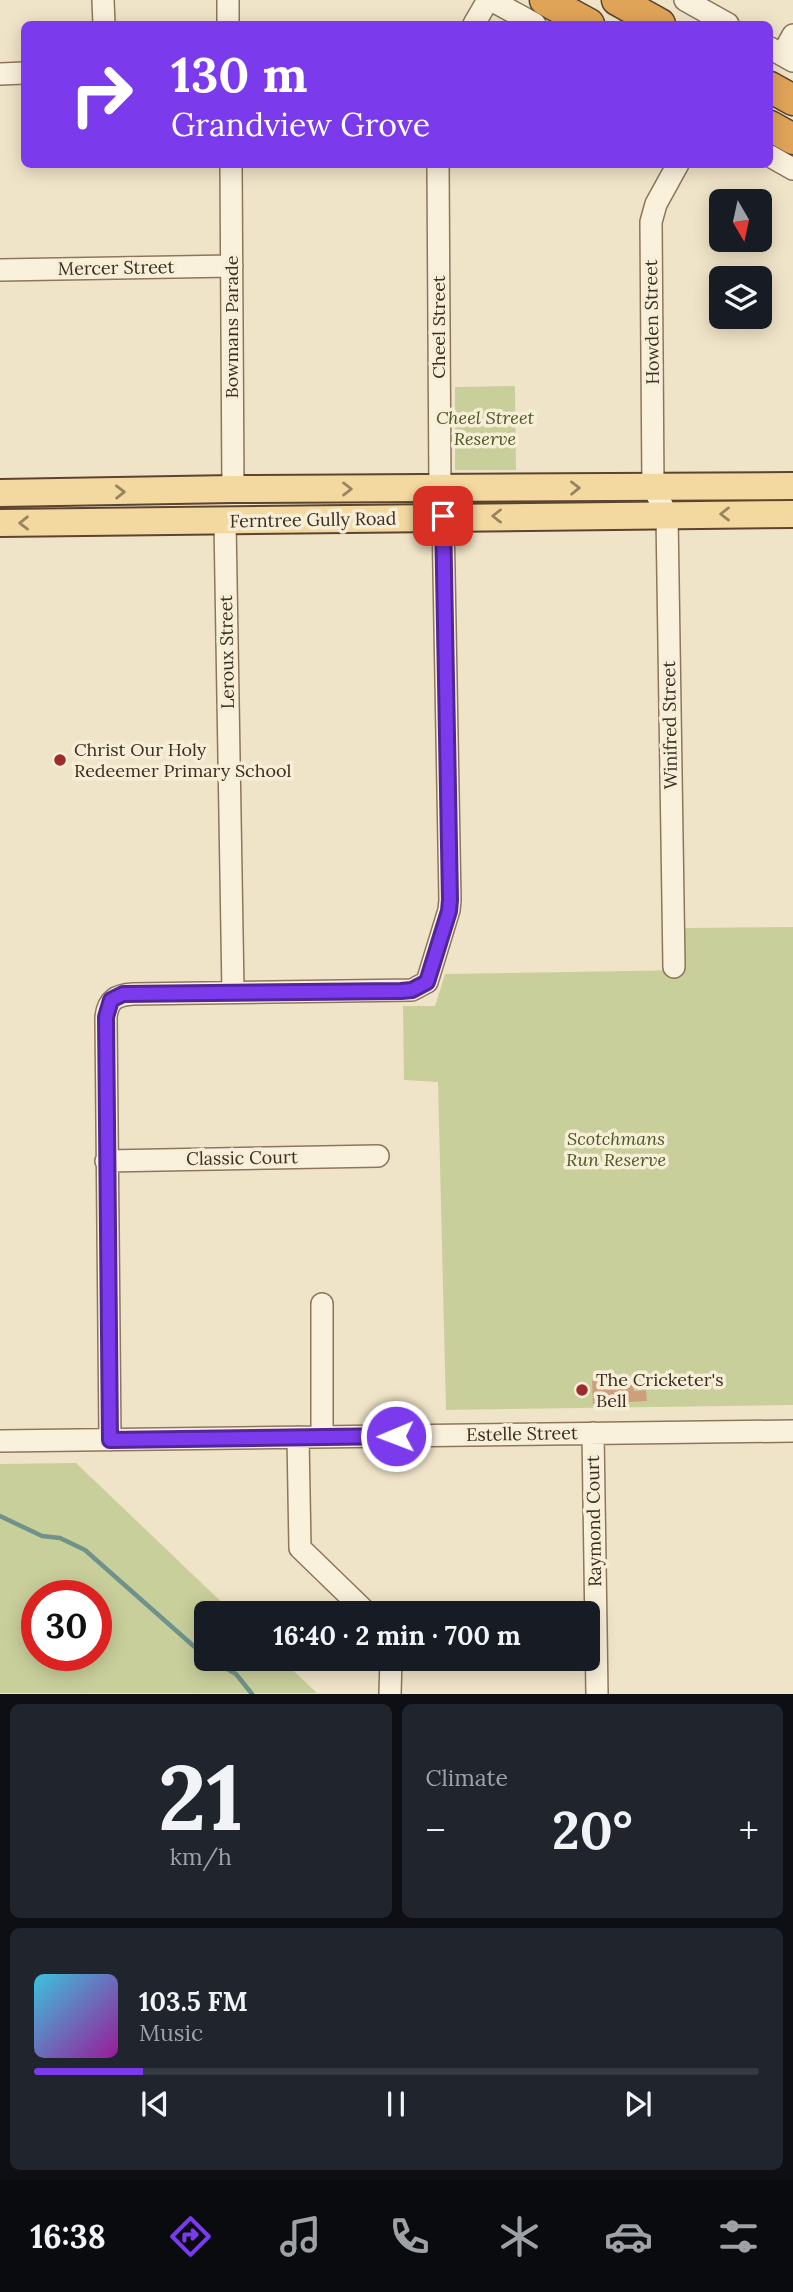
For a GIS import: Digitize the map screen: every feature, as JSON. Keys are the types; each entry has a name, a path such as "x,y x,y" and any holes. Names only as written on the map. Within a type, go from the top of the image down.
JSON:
{"highway":[{"path":"545,0 584,21"},
{"path":"617,0 655,21"},
{"path":"773,89 793,100"},
{"path":"773,128 793,139"}],"main road":[{"name":"Ferntree Gully Road","path":"0,493 793,486"},
{"name":"Ferntree Gully Road","path":"0,523 793,514"}],"street":[{"path":"103,0 104,21"},
{"path":"228,0 228,21"},
{"path":"476,21 489,0 529,21"},
{"path":"685,0 723,21"},
{"path":"782,55 793,35"},
{"path":"0,74 21,74"},
{"path":"773,158 793,169"},
{"name":"Bowmans Parade","path":"231,168 233,489"},
{"name":"Cheel Street","path":"233,992 412,990 424,985 429,977 449,911 443,516 440,490 438,168"},
{"name":"Howden Street","path":"653,487 651,222 656,204 676,168"},
{"name":"Mercer Street","path":"0,270 232,266"},
{"name":"Winifred Street","path":"653,487 667,515 674,967"},
{"name":"Leroux Street","path":"225,522 233,992"},
{"path":"110,1440 107,1010 114,997 134,994 233,992"},
{"name":"Classic Court","path":"106,1161 378,1156"},
{"path":"322,1304 322,1437"},
{"name":"Estelle Street","path":"0,1441 793,1431"},
{"name":"Raymond Court","path":"593,1433 597,1693"},
{"path":"298,1437 300,1548 355,1601"},
{"path":"390,1693 391,1671"}],"green space":[{"name":"Cheel Street Reserve","path":"515,386 516,470 455,470 455,387"},
{"name":"Scotchmans Run Reserve","path":"793,927 793,1405 446,1410 438,1082 404,1080 403,1006 435,1006 445,974 685,970 685,928"},
{"path":"76,1463 220,1601 194,1601 194,1671 294,1671 317,1693 0,1693 0,1464"}],"building":[{"path":"633,1379 634,1391 646,1390 647,1401 593,1404 592,1381"}],"waterway":[{"path":"0,1516 42,1536 60,1538 85,1550 194,1646"},
{"path":"231,1671 252,1694"}],"place":[{"name":"Christ Our Holy Redeemer Primary School","path":"60,760"},
{"name":"The Cricketer's Bell","path":"582,1390"}],"route":[{"path":"396,1436 110,1440 106,1017 111,1000 123,994 401,991 412,990 427,982 450,900 443,516"}]}
